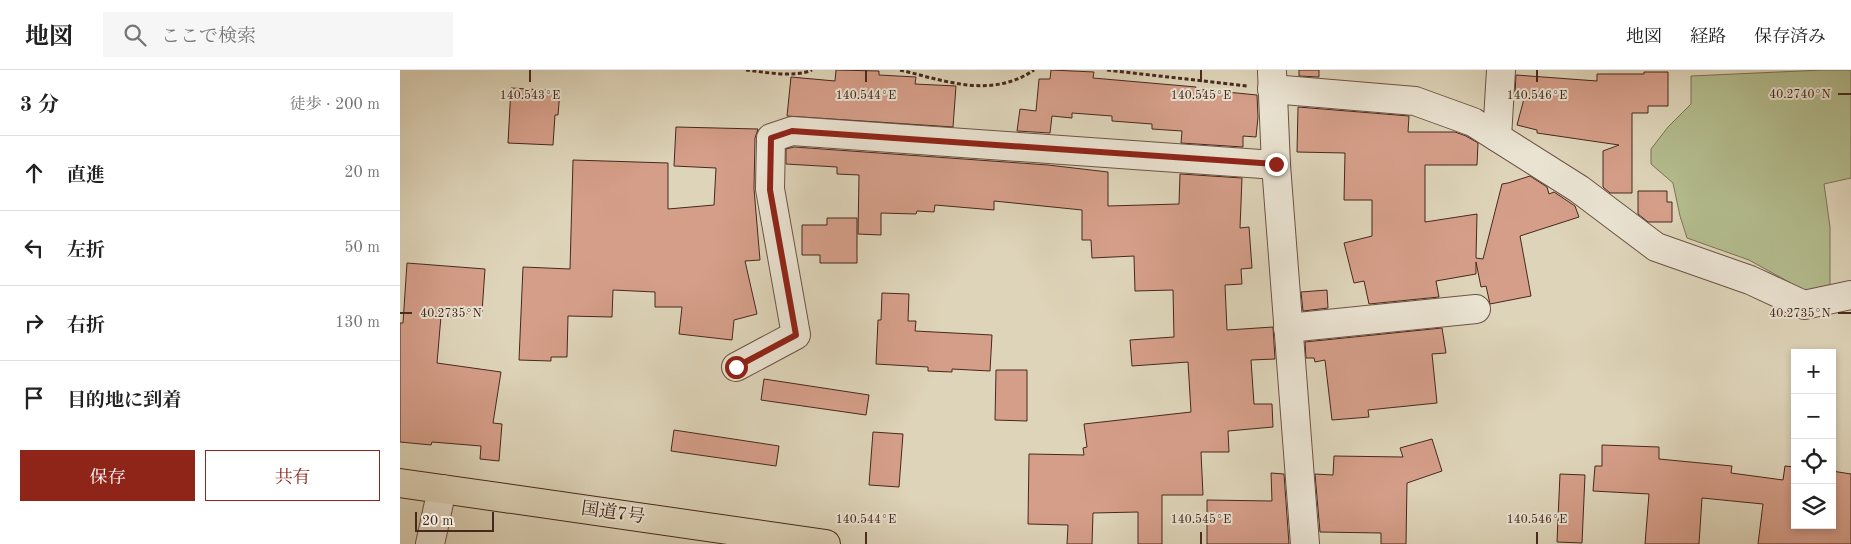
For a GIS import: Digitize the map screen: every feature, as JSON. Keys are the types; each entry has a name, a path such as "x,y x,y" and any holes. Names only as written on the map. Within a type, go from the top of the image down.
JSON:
{"highway":[{"name":"国道7号","path":"400,483 826,544"}],"street":[{"path":"1497,137 1501,70"},
{"path":"1305,544 1276,164 1272,79 1415,101 1473,122 1579,189 1656,247 1750,280 1804,305 1851,295"},
{"path":"736,367 796,335 770,190 771,138 792,131 1276,164"},
{"path":"1288,328 1476,309"},
{"path":"430,544 442,489"}],"path":[{"path":"746,70 792,74 812,70"},
{"path":"900,70 954,84 984,87 1020,79 1034,70"},
{"path":"1107,70 1272,79"}],"green space":[{"path":"1851,70 1851,178 1824,184 1830,227 1830,288 1807,292 1749,260 1687,238 1673,183 1651,164 1651,149 1668,127 1691,104 1691,76"}],"building":[{"path":"836,70 879,71 879,75 916,77 915,84 956,86 953,127 787,116 791,77 835,81"},
{"path":"1051,70 1094,72 1093,78 1196,87 1196,89 1257,95 1258,117 1256,137 1243,136 1243,147 1181,143 1182,131 1152,129 1152,124 1112,121 1112,116 1072,113 1072,118 1052,116 1050,133 1017,131 1020,109 1036,111 1039,79 1050,79"},
{"path":"1299,70 1319,70 1319,77 1299,76"},
{"path":"1644,72 1668,72 1668,106 1648,106 1648,113 1632,113 1632,193 1610,193 1603,187 1603,151 1619,145 1537,133 1537,130 1517,125 1525,95 1515,93 1516,75 1597,81 1597,74 1644,74"},
{"path":"511,88 560,91 558,115 555,115 553,145 508,143"},
{"path":"1298,107 1409,116 1408,132 1455,132 1478,143 1477,165 1425,165 1425,222 1477,214 1476,258 1483,259 1502,184 1530,176 1547,187 1549,194 1554,192 1575,206 1579,217 1520,236 1531,296 1490,304 1486,286 1481,287 1476,262 1476,274 1436,281 1439,297 1369,304 1364,281 1354,283 1344,243 1372,236 1372,200 1344,200 1345,153 1297,152"},
{"path":"676,127 758,129 755,138 754,189 760,260 745,261 757,314 734,320 732,340 679,334 682,307 655,307 655,292 613,290 612,317 568,316 567,357 551,357 551,361 519,360 523,267 570,269 573,160 668,163 668,209 714,205 716,168 674,166"},
{"path":"794,147 1048,165 1108,172 1108,206 1179,204 1180,174 1242,178 1240,228 1249,227 1252,268 1241,269 1242,284 1225,285 1227,330 1273,327 1275,359 1251,360 1254,404 1272,404 1273,427 1228,431 1229,452 1201,452 1203,495 1162,495 1162,544 1138,544 1138,512 1093,513 1092,544 1067,544 1068,525 1028,524 1029,454 1084,455 1083,448 1087,447 1084,424 1191,412 1188,362 1132,366 1130,340 1174,337 1173,290 1135,291 1134,256 1092,258 1091,240 1082,240 1082,210 994,201 994,210 935,205 934,212 917,211 916,214 881,213 881,235 858,234 859,175 837,174 837,167 786,164 786,149"},
{"path":"1638,191 1667,191 1667,202 1672,202 1672,222 1648,222 1638,214"},
{"path":"827,218 857,218 857,263 820,263 820,255 802,255 802,225 827,225"},
{"path":"407,263 485,269 482,312 468,310 467,314 452,313 452,317 441,316 437,363 501,372 493,423 502,424 499,461 480,459 481,446 432,442 431,445 400,442 400,323 403,323"},
{"path":"1327,290 1328,308 1303,311 1301,292"},
{"path":"882,293 909,294 908,321 916,321 915,331 992,335 990,371 952,369 952,372 928,371 928,367 876,364 878,320 881,320"},
{"path":"1442,328 1446,353 1432,354 1437,403 1368,410 1369,417 1332,420 1325,360 1315,362 1314,358 1306,358 1305,342"},
{"path":"996,370 1027,370 1027,421 995,420"},
{"path":"764,379 869,395 866,415 761,400"},
{"path":"674,430 779,446 776,466 671,451"},
{"path":"873,432 903,434 899,487 869,485"},
{"path":"1432,439 1442,471 1407,483 1406,544 1381,544 1381,533 1320,532 1315,474 1333,475 1334,456 1403,457 1400,448"},
{"path":"1602,445 1659,447 1659,459 1732,466 1731,473 1783,480 1785,466 1791,467 1791,529 1836,529 1836,472 1851,474 1851,544 1758,544 1763,504 1702,498 1699,544 1645,544 1649,494 1593,491 1595,466 1602,466"},
{"path":"1271,473 1284,474 1289,544 1207,544 1207,500 1272,501"},
{"path":"1560,474 1585,475 1582,543 1557,542"}],"route":[{"path":"736,367 796,335 770,190 771,138 792,131 1276,164"}]}
